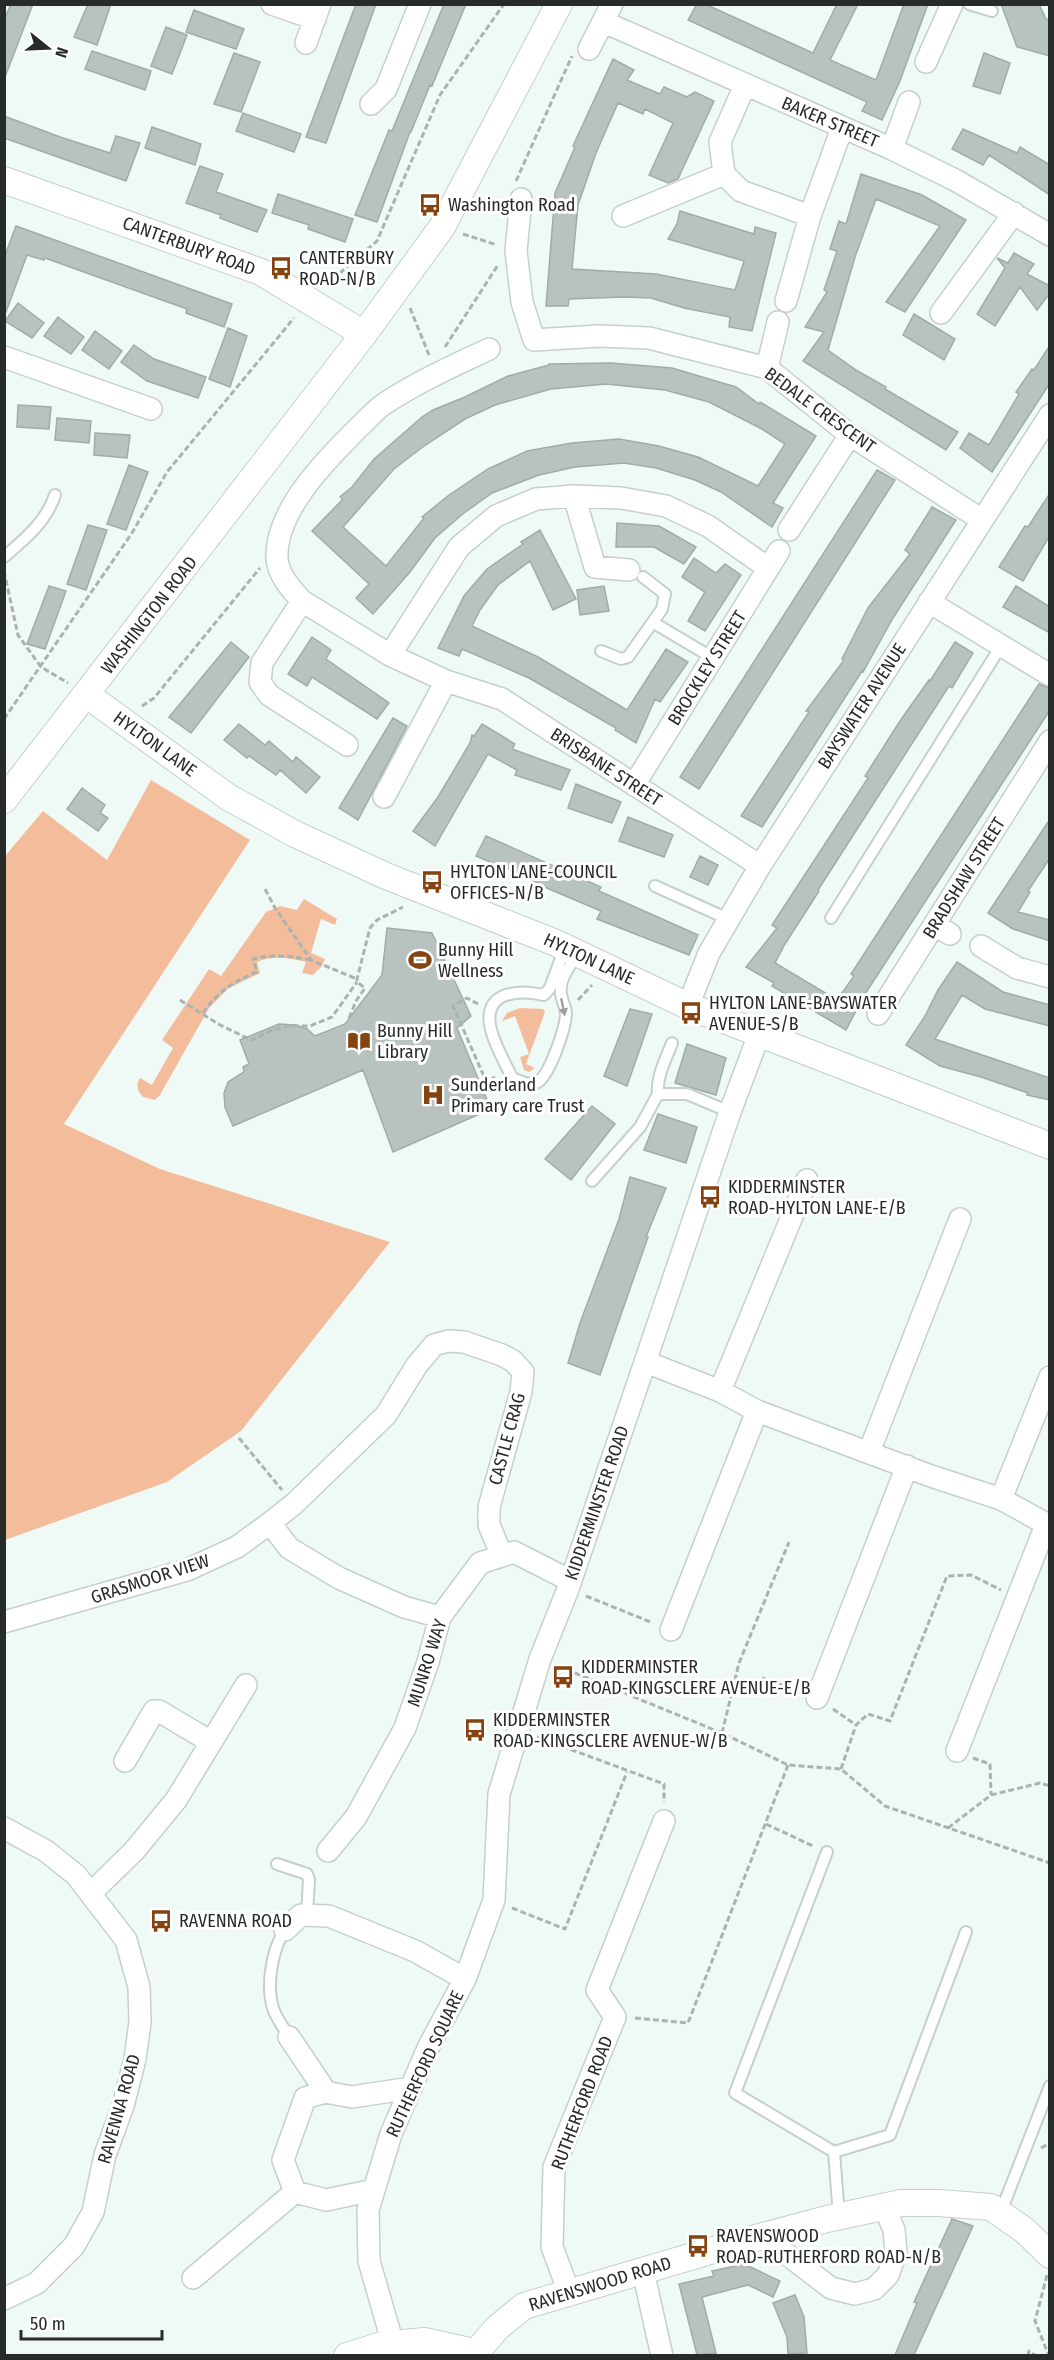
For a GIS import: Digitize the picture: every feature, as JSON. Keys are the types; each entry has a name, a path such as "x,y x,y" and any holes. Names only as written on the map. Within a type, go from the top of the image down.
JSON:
{"street":[{"path":"272,4 317,12 306,43"},
{"path":"371,104 386,89 420,4"},
{"name":"WASHINGTON ROAD","path":"4,800 364,334 442,227 559,4"},
{"path":"926,62 952,4"},
{"path":"589,49 608,13"},
{"name":"BAKER STREET","path":"608,13 745,85 892,149 954,180 1050,235"},
{"path":"745,85 720,142 724,174 741,191 810,216"},
{"path":"892,149 909,102"},
{"path":"786,301 810,216 842,128"},
{"path":"622,216 724,174"},
{"name":"CANTERBURY ROAD","path":"4,180 261,272 364,334"},
{"path":"516,252 520,199"},
{"path":"941,313 1014,213"},
{"name":"BEDALE CRESCENT","path":"516,252 522,302 534,340 599,336 649,338 767,368 850,435 982,520"},
{"path":"767,368 778,322"},
{"path":"277,559 281,531 300,495 334,453 381,406 436,373 489,349"},
{"path":"4,357 151,409"},
{"name":"BAYSWATER AVENUE","path":"688,1006 709,953 760,866 1050,414"},
{"path":"789,530 850,435"},
{"path":"390,655 459,547 496,516 536,499 574,496 595,567 636,574"},
{"name":"BROCKLEY STREET","path":"574,496 621,498 666,506 773,560 634,785"},
{"name":"BRISBANE STREET","path":"277,559 281,573 290,589 302,601 390,655 446,681 501,699 760,866"},
{"path":"302,601 262,663 260,682 269,695 347,745"},
{"path":"929,602 1050,675"},
{"path":"384,797 446,681"},
{"name":"HYLTON LANE","path":"87,695 228,797 295,834 415,887 571,950 688,1006 1050,1146"},
{"name":"BRADSHAW STREET","path":"878,1014 942,929 1050,741"},
{"path":"981,946 1017,968 1050,977"},
{"name":"KIDDERMINSTER ROAD","path":"465,1979 494,1900 498,1794 540,1659 569,1585 730,1112 760,1032"},
{"path":"720,1391 807,1180"},
{"path":"869,1452 960,1219"},
{"name":"CASTLE CRAG","path":"270,1523 294,1504 386,1415 417,1365 434,1345 448,1341 464,1342 502,1355 513,1361 523,1372 521,1392 489,1507 489,1526 502,1556"},
{"path":"646,1362 720,1391 757,1411 1001,1499 1048,1525 1016,1597 957,1751"},
{"path":"1001,1499 1050,1377"},
{"path":"671,1630 757,1411"},
{"path":"817,1698 907,1466"},
{"path":"270,1523 289,1548 339,1578 404,1607 440,1617"},
{"name":"GRASMOOR VIEW","path":"4,1622 187,1570 237,1547 270,1523"},
{"path":"502,1556 514,1552 569,1585"},
{"name":"MUNRO WAY","path":"328,1851 356,1817 405,1728 428,1662 440,1617 480,1563 502,1556"},
{"path":"91,1893 134,1851 176,1800 246,1685"},
{"path":"125,1761 154,1711 159,1711 212,1742"},
{"name":"RUTHERFORD ROAD","path":"569,2292 552,2247 554,2168 615,2017 597,1990 664,1821"},
{"name":"RAVENNA ROAD","path":"4,1828 46,1851 76,1875 126,1940 139,1987 140,2022 135,2059 123,2106 105,2155 93,2212 74,2246 37,2283 4,2299"},
{"path":"285,1930 301,1915 307,1914"},
{"name":"RUTHERFORD SQUARE","path":"307,1914 329,1916 415,1952 465,1979 429,2046 391,2134 368,2210 369,2261 393,2344"},
{"path":"289,2037 326,2092"},
{"path":"295,2192 283,2160 305,2098 326,2092 352,2097 411,2088"},
{"path":"295,2192 326,2200 374,2190"},
{"path":"193,2278 295,2192"},
{"name":"RAVENSWOOD ROAD","path":"347,2355 393,2344 424,2341 465,2350 471,2355 497,2328 524,2306 763,2236 884,2206 901,2203 939,2203 995,2211"},
{"path":"763,2236 831,2288 855,2294 874,2289 888,2275 896,2253 894,2230 884,2206"},
{"path":"995,2211 1024,2230 1050,2255"},
{"path":"643,2271 662,2355"}],"lane":[{"path":"969,4 992,11"},
{"path":"4,557 43,521 55,495"},
{"path":"601,651 621,659 628,657 662,609 665,594 636,574"},
{"path":"654,623 713,658"},
{"path":"831,918 1001,646"},
{"path":"655,886 728,919"},
{"path":"571,950 561,984 561,998 566,1014 560,1039 548,1070 538,1082 528,1084 512,1078 490,1026 490,1011 497,999 512,992 544,995 571,950"},
{"path":"592,1181 640,1127 658,1094 657,1086 672,1043"},
{"path":"658,1094 687,1095 730,1112"},
{"path":"827,1852 735,2093 834,2152 890,2135 966,1932"},
{"path":"277,1864 307,1874 309,1880 307,1914"},
{"path":"285,1930 279,1939 273,1962 271,1988 273,2008 289,2037"},
{"path":"995,2211 1050,2086"},
{"path":"834,2152 839,2216"}],"path":[{"path":"4,719 132,533 166,472 309,300 377,241 440,95 504,4"},
{"path":"520,199 513,188 569,62 574,52 589,49"},
{"path":"442,227 516,252"},
{"path":"436,373 439,355 502,259 516,252"},
{"path":"400,285 436,373"},
{"path":"128,724 139,708 154,698 262,566 277,559"},
{"path":"4,571 18,636 41,667 87,695"},
{"path":"180,1000 220,1025 251,1040 287,1026 310,1026 321,1022 338,1010 357,981 360,960 370,928 377,920 403,906 415,887"},
{"path":"266,889 275,908 311,960"},
{"path":"203,1013 212,999 232,983 257,972 253,959 285,956 311,960 357,981 365,988 356,1001 349,1018"},
{"path":"239,1438 294,1504"},
{"path":"722,1733 739,1663 789,1542"},
{"path":"842,1769 856,1725 868,1714 890,1721 947,1576 971,1575 1016,1597"},
{"path":"569,1585 671,1630"},
{"path":"540,1659 722,1733 788,1765 842,1769 885,1806 1050,1863"},
{"path":"519,1730 664,1784 664,1821"},
{"path":"957,1751 990,1764 991,1795"},
{"path":"615,2017 688,2024 788,1765"},
{"path":"494,1900 564,1929 627,1772"},
{"path":"948,1828 991,1795 1040,1783 1050,1786"},
{"path":"766,1824 827,1852"},
{"path":"1049,2355 1035,2321 1050,2266"},
{"path":"1028,2355 1029,2351 1036,2355"}],"shaded area":[{"path":"151,780 250,840 64,1124 160,1169 390,1242 241,1431 167,1482 5,1540 5,856 43,811 107,860"},
{"path":"304,899 337,919 335,925 321,919 311,953 325,959 322,966 313,975 302,973 306,962 275,958 257,962 260,973 229,988 209,1008 160,1095 155,1100 143,1097 138,1088 138,1081 140,1078 152,1085 173,1048 162,1040 209,969 221,976 266,912 280,906 297,910"},
{"path":"520,1008 543,1009 545,1012 526,1064 535,1068 529,1072 524,1070 520,1057 529,1054 515,1016 502,1021 507,1013"}],"building":[{"path":"11,4 33,4 5,77 4,20"},
{"path":"88,4 111,4 97,45 74,37"},
{"path":"356,4 376,4 326,143 306,137"},
{"path":"444,4 466,4 410,132 377,222 355,215 389,130 392,131"},
{"path":"697,4 705,4 813,53 837,4 858,4 830,60 876,80 904,4 928,4 900,81 882,120 862,111 867,102 688,20"},
{"path":"1001,4 1039,4 1046,19 1050,20 1050,56 1017,47"},
{"path":"194,10 244,29 236,49 186,32"},
{"path":"166,27 187,35 172,74 151,66"},
{"path":"92,51 151,71 145,90 85,69"},
{"path":"234,53 260,62 241,112 214,104"},
{"path":"984,53 1010,63 1000,94 973,86"},
{"path":"613,59 634,70 627,80 660,94 664,87 687,97 695,92 714,101 678,179 668,183 649,175 673,123 645,109 643,114 618,103 596,153 578,205 572,269 656,274 735,290 744,261 668,239 677,224 680,211 754,234 755,227 776,233 752,331 729,327 730,317 684,308 651,298 569,299 568,306 546,306 555,193 575,147 573,146"},
{"path":"243,113 301,134 294,152 236,131"},
{"path":"4,116 110,153 116,136 140,143 126,181 4,138"},
{"path":"152,127 201,144 195,165 145,148"},
{"path":"963,129 1017,153 1020,147 1050,165 1050,195 989,155 983,165 952,149"},
{"path":"200,166 223,174 216,192 267,210 257,232 220,218 221,215 186,203"},
{"path":"861,174 922,195 966,220 905,312 886,302 940,226 876,199 855,257 828,350 856,370 886,387 885,389 958,432 946,450 803,361 824,332 805,327 827,292 824,290 837,251 830,249 839,221 846,224"},
{"path":"278,194 353,219 345,242 308,229 309,225 272,213"},
{"path":"16,226 232,304 224,327 186,313 187,309 45,258 44,260 27,255 6,312 4,312 4,258"},
{"path":"1014,253 1034,264 1027,274 1050,286 1050,293 1037,310 1020,287 995,326 977,314 1005,268 997,258 1008,263"},
{"path":"18,303 44,323 32,338 5,321"},
{"path":"914,314 955,339 944,360 903,335"},
{"path":"58,317 84,337 71,354 44,336"},
{"path":"228,328 247,336 230,387 209,379"},
{"path":"95,331 122,351 109,369 82,350"},
{"path":"134,345 154,359 206,377 198,398 147,381 121,362"},
{"path":"1050,345 1050,383 992,472 960,448 969,433 989,445 1019,394 1016,392"},
{"path":"611,363 672,368 736,387 759,404 760,402 816,436 773,503 783,508 772,527 721,492 695,480 656,468 624,463 575,467 539,475 492,493 464,513 435,538 410,572 373,614 356,598 369,584 312,531 343,499 340,497 352,487 374,459 422,417 508,376 549,364","holes":["606,384 665,390 709,402 762,429 785,444 758,486 698,457 659,446 619,439 572,443 527,451 488,469 449,495 422,517 424,518 386,566 343,527 394,469 465,419 495,405 551,389"]},
{"path":"18,405 51,407 49,429 17,427"},
{"path":"57,418 91,421 89,443 55,440"},
{"path":"95,433 130,435 127,458 94,455"},
{"path":"129,465 148,472 126,530 107,524"},
{"path":"877,470 895,480 699,789 680,777"},
{"path":"1050,493 1050,535 1023,581 999,567 1025,526 1028,527"},
{"path":"932,507 956,520 893,618 863,672 762,827 741,816 809,712 806,711 844,660 842,659 868,608 910,554 905,550"},
{"path":"617,523 659,526 696,547 684,564 654,547 616,547"},
{"path":"88,525 107,530 86,590 67,584"},
{"path":"540,530 576,599 553,610 530,561 498,585 480,610 472,626 538,657 627,710 666,649 688,662 660,702 655,699 636,743 615,730 616,728 529,678 462,649 459,656 438,648 464,596 487,569"},
{"path":"694,558 716,573 725,564 741,575 705,631 688,621 705,592 682,577"},
{"path":"49,586 66,591 45,649 27,644"},
{"path":"604,586 609,611 580,615 577,590"},
{"path":"1016,586 1050,607 1050,633 1003,607"},
{"path":"312,637 331,650 326,659 389,703 377,719 312,677 307,686 288,674"},
{"path":"231,642 249,657 191,733 169,717"},
{"path":"955,642 973,653 952,688 949,686 818,890 775,963 837,1000 854,976 851,974 1039,684 1050,688 1050,710 865,994 846,1030 772,986 774,983 746,967 777,928 772,925 868,778 865,776 900,721"},
{"path":"393,718 407,726 358,820 339,808"},
{"path":"239,724 265,745 269,741 293,762 296,757 320,777 306,793 280,770 276,775 249,756 247,758 224,740"},
{"path":"482,724 515,744 512,749 570,770 561,790 515,775 517,770 488,754 435,846 413,831 438,797 470,743 472,735 474,736"},
{"path":"576,784 621,802 612,823 568,808"},
{"path":"82,788 105,805 100,813 108,818 98,831 67,809"},
{"path":"628,817 673,835 664,857 619,841"},
{"path":"1050,819 1050,858 1028,891 1030,892 1018,912 1050,920 1050,941 1013,929 988,913"},
{"path":"486,836 601,887 599,891 698,935 689,955 597,919 601,911 549,889 508,868 476,856"},
{"path":"700,856 718,865 708,885 690,877"},
{"path":"387,928 432,933 471,1016 457,1028 491,1109 393,1152 363,1070 233,1126 225,1107 224,1093 228,1082 244,1072 243,1067 249,1064 240,1040 279,1024 296,1025 307,1029 315,1036 345,1024 382,975"},
{"path":"957,962 1003,992 1050,1005 1050,1026 985,1009 962,995 935,1039 1050,1078 1050,1100 1027,1095 1028,1093 981,1077 940,1066 906,1045"},
{"path":"630,1009 652,1014 627,1086 604,1076"},
{"path":"687,1044 726,1058 716,1095 675,1083"},
{"path":"592,1106 615,1124 571,1180 545,1159"},
{"path":"658,1114 697,1127 686,1163 644,1150"},
{"path":"630,1177 666,1188 646,1237 648,1237 600,1375 568,1363 580,1323 619,1219"},
{"path":"952,2219 973,2226 914,2355 895,2355 917,2303 914,2302"},
{"path":"744,2264 780,2281 773,2297 748,2285 702,2297 716,2353 697,2355 679,2284 714,2276 712,2271"},
{"path":"795,2295 804,2317 807,2353 788,2354 787,2337 773,2303"}],"place":[{"name":"Washington Road","path":"430,205"},
{"name":"CANTERBURY ROAD-N/B","path":"281,268"},
{"name":"HYLTON LANE-COUNCIL OFFICES-N/B","path":"432,882"},
{"name":"Bunny Hill Wellness","path":"420,960"},
{"name":"HYLTON LANE-BAYSWATER AVENUE-S/B","path":"691,1013"},
{"name":"Bunny Hill Library","path":"359,1041"},
{"name":"Sunderland Primary care Trust","path":"433,1095"},
{"name":"KIDDERMINSTER ROAD-HYLTON LANE-E/B","path":"710,1197"},
{"name":"KIDDERMINSTER ROAD-KINGSCLERE AVENUE-E/B","path":"563,1677"},
{"name":"KIDDERMINSTER ROAD-KINGSCLERE AVENUE-W/B","path":"475,1730"},
{"name":"RAVENNA ROAD","path":"161,1921"},
{"name":"RAVENSWOOD ROAD-RUTHERFORD ROAD-N/B","path":"698,2246"}]}
